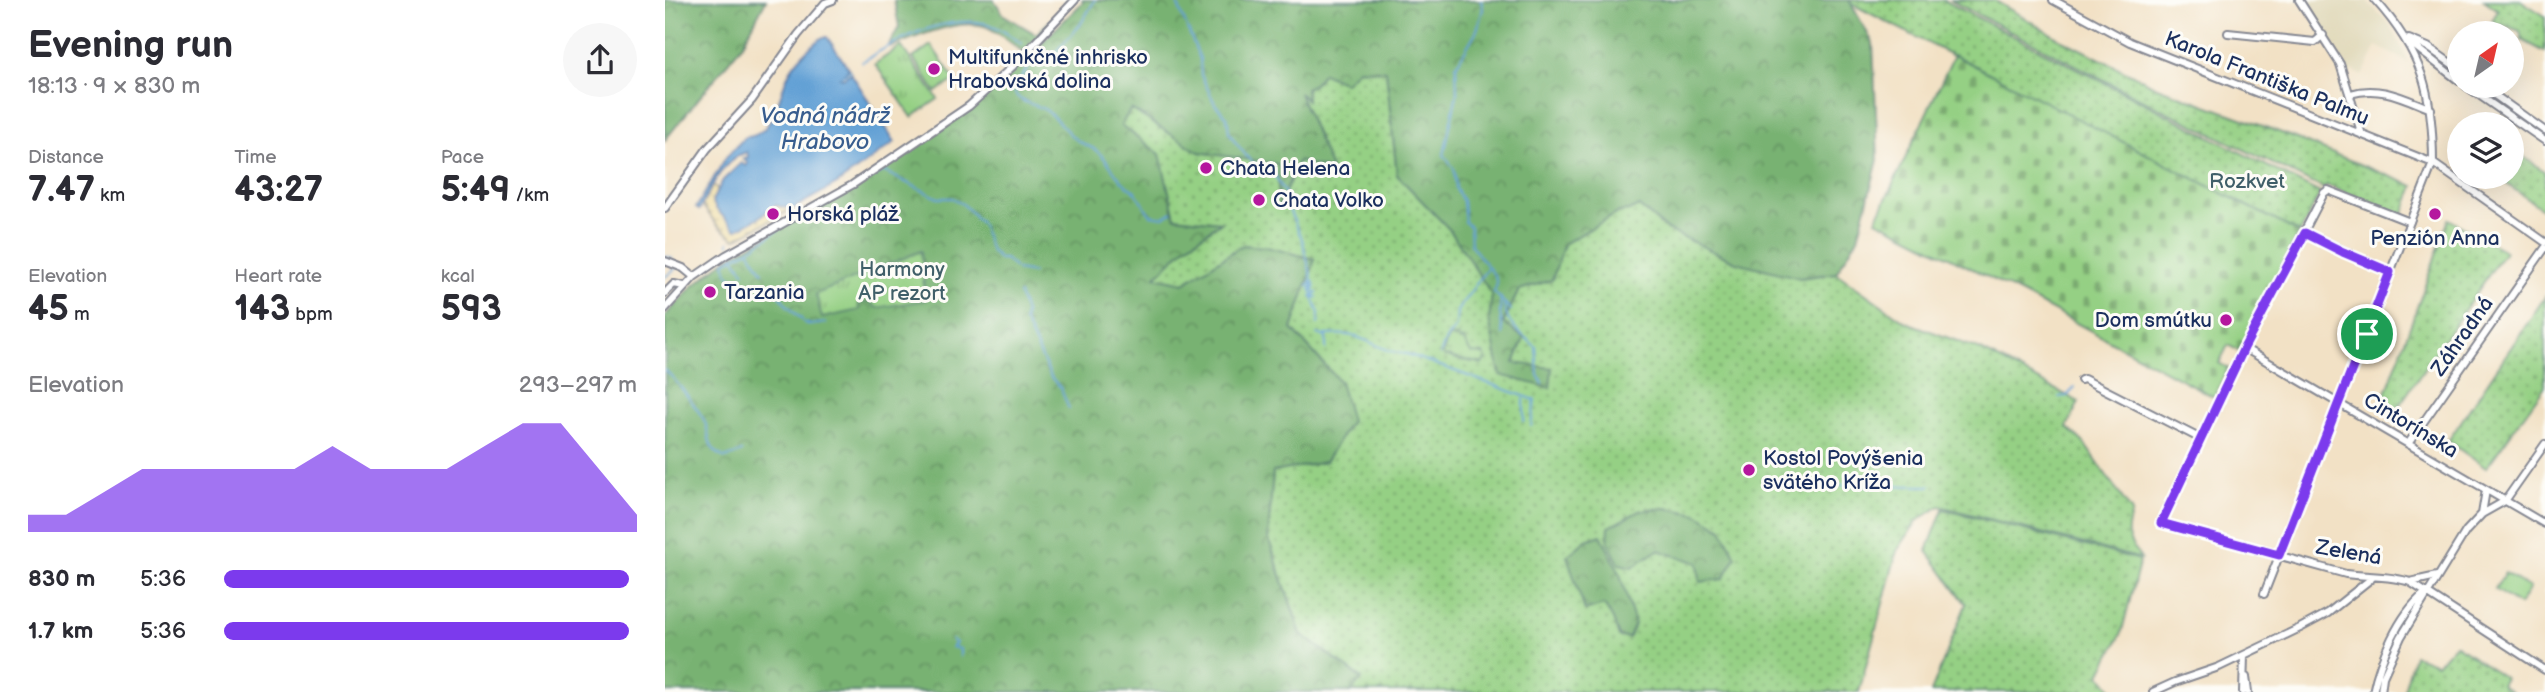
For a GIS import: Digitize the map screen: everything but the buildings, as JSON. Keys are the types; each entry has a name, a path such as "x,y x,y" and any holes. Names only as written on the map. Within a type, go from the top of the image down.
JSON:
{"street":[{"path":"665,208 703,155 752,100 804,27 825,3 832,0"},
{"path":"665,309 694,276 726,255 852,185 955,116 999,81 1075,0"},
{"name":"Karola Františka Palmu","path":"2053,0 2130,42 2433,163 2545,242"},
{"path":"2299,0 2340,64 2362,135"},
{"path":"2264,594 2433,163 2431,109 2420,68 2397,24 2375,0"},
{"path":"2228,33 2315,41 2323,35"},
{"path":"2404,37 2428,47 2447,60"},
{"path":"2404,37 2447,71"},
{"path":"2350,94 2365,90 2386,91 2431,109"},
{"path":"2483,98 2545,141"},
{"path":"2499,98 2545,131"},
{"path":"2081,380 2084,379 2201,439 2244,348 2324,193 2328,190 2410,222"},
{"path":"2305,233 2390,272"},
{"name":"Záhradná","path":"2408,444 2545,248"},
{"path":"672,264 694,276"},
{"path":"665,293 674,284 684,286"},
{"name":"Cintorínska","path":"2244,348 2545,524"},
{"name":"Zelená","path":"2201,439 2161,523 2346,573 2372,578 2391,577 2410,582 2545,670"},
{"path":"2381,692 2390,659 2426,593 2466,531 2482,514 2505,501 2545,444"},
{"path":"2482,514 2486,490"},
{"name":"Zelená","path":"2410,582 2437,576"},
{"path":"2153,692 2212,670 2328,613 2372,578"},
{"path":"2373,692 2385,650 2416,601 2426,593"},
{"path":"2244,655 2245,665 2242,671 2246,692"}],"shaded area":[{"path":"2307,0 2366,0 2391,26 2409,63 2377,46 2362,76 2353,70 2350,74"}],"green space":[{"path":"665,0 766,0 743,44 665,140"},
{"path":"894,0 994,0 1004,15 1036,34 1072,0 1023,52 992,29 964,24 891,47 889,45 899,27"},
{"path":"1082,0 1849,0 1873,43 1878,160 1858,238 1836,273 1800,278 1736,262 1667,230 1639,206 1619,212 1564,244 1552,280 1519,290 1503,323 1524,338 1514,363 1552,368 1550,388 1500,375 1489,320 1492,295 1450,230 1397,175 1386,71 1358,69 1345,83 1323,73 1314,84 1306,88 1307,100 1299,93 1332,171 1298,161 1278,209 1278,164 1199,152 1131,109 1121,125 1160,154 1175,217 1221,222 1187,246 1155,277 1184,283 1243,245 1267,247 1315,259 1292,329 1340,382 1351,421 1325,462 1273,472 1268,537 1301,634 1362,679 1350,692 665,692 665,316 693,286 729,257 845,193 907,155 991,92 1083,2"},
{"name":"Rozkvet","path":"1844,0 1943,0 2320,193 2300,233"},
{"path":"1950,0 1994,0 2062,40 2157,87 2414,186 2403,215 2326,185 2324,189 2135,96"},
{"path":"2484,0 2520,0 2545,16 2545,52 2524,41 2524,21 2492,21 2498,10"},
{"name":"Multifunkčné inhrisko Hrabovská dolina","path":"931,45 955,80 936,92 913,58"},
{"path":"901,46 938,99 912,117 875,64"},
{"path":"1954,55 2300,233 2239,351 2228,345 2219,363 2228,368 2214,397 2024,295 1876,220"},
{"path":"1358,69 1386,71 1397,175 1450,230 1492,295 1489,320 1514,363 1524,338 1503,324 1519,290 1552,280 1564,244 1619,212 1629,211 1638,205 1667,230 1800,278 1836,273 1906,322 1981,350 2079,402 2067,427 2083,442 2132,512 2128,537 2141,559 1940,506 1917,521 1897,551 1859,692 1350,692 1361,679 1301,634 1268,537 1273,472 1325,462 1340,382 1292,329 1315,259 1243,245 1184,283 1154,277 1187,246 1220,223 1175,217 1120,125 1131,109 1199,152 1279,164 1279,207 1298,161 1331,171 1298,91 1307,99 1306,88 1314,84 1323,73"},
{"path":"2524,157 2545,172 2545,211 2514,189 2524,189"},
{"path":"2449,219 2505,251 2392,416 2381,407"},
{"name":"Harmony AP rezort","path":"921,251 925,300 876,308 870,301 859,303 859,310 822,318 816,294"},
{"path":"2545,297 2545,386 2486,468 2448,441"},
{"path":"1458,336 1460,341 1463,339 1471,353 1483,354 1486,358 1482,364 1445,357 1443,354 1447,339"},
{"path":"1667,508 1697,514 1722,529 1736,557 1723,579 1700,582 1698,563 1658,550 1632,567 1619,564 1608,542 1609,527 1641,510"},
{"path":"1943,509 2140,560 2121,635 2100,674 2114,692 1931,692 1966,604 1927,551"},
{"path":"1601,535 1619,571 1635,624 1629,638 1619,637 1613,619 1604,605 1585,611 1567,556 1586,540"},
{"path":"2505,573 2530,588 2519,605 2495,589"},
{"path":"2455,644 2505,678 2501,685 2511,692 2404,690 2414,655 2437,664"}],"sand":[{"name":"Horská pláž","path":"713,185 718,189 712,201 717,210 758,218 775,205 792,209 735,239 718,226 702,205"}],"water":[{"name":"Vodná nádrž Hrabovo","path":"823,37 827,37 849,69 840,77 851,73 895,142 837,184 792,209 775,205 736,230 712,201 723,180 741,163 746,166 748,163 743,159 748,157 747,152 724,168 699,210 696,208 726,157 745,137 763,130 769,122 792,68"}],"waterway":[{"path":"1034,54 1054,54 1080,25 1095,0"},
{"path":"1176,0 1200,59 1201,75 1215,104 1227,117 1229,132 1252,163 1272,171 1290,202 1290,212 1302,239 1312,279 1310,281 1314,282 1308,285 1315,285 1310,289 1315,289 1311,292 1317,293 1311,296 1317,297 1313,298 1319,313 1318,324"},
{"path":"1481,0 1483,9 1477,30 1456,66 1457,93 1444,155 1454,169 1456,189 1463,201 1465,222 1470,227 1471,245 1495,276 1497,284 1494,292 1511,310"},
{"path":"862,62 920,31 952,23 989,24 1022,44"},
{"path":"1037,56 1013,89 1016,94 1023,101 1047,111 1074,138 1098,152 1124,183 1135,191"},
{"path":"841,76 850,71"},
{"path":"858,185 883,171 938,198 953,198 964,205 981,223 991,251 1015,268"},
{"path":"789,223 851,190"},
{"path":"1133,191 1151,215 1164,217 1172,212"},
{"path":"733,280 728,274 725,262 749,250 781,228"},
{"path":"749,250 763,272"},
{"path":"665,256 672,258"},
{"path":"733,256 744,272"},
{"path":"1440,355 1446,339 1456,327 1457,311 1488,267"},
{"path":"665,277 676,268"},
{"path":"1017,270 1033,273"},
{"path":"772,285 777,287 775,289 786,304 802,320"},
{"path":"1019,294 1025,313 1024,320 1069,409"},
{"path":"1501,298 1503,335"},
{"path":"1504,303 1511,323 1536,347 1538,375 1543,384"},
{"path":"803,322 810,325 826,323"},
{"path":"1317,334 1326,337 1326,349"},
{"path":"1325,335 1356,337 1535,400 1531,426"},
{"path":"665,370 702,417 715,451 725,458 742,452"},
{"path":"2059,397 2067,396 2075,387"},
{"path":"1524,399 1524,421"},
{"path":"1831,485 1931,486"},
{"path":"952,640 956,643 952,647 960,649 960,657"}],"place":[{"name":"Multifunkčné inhrisko Hrabovská dolina","path":"934,69"},
{"name":"Chata Helena","path":"1206,168"},
{"name":"Chata Volko","path":"1259,200"},
{"name":"Horská pláž","path":"773,214"},
{"name":"Penzión Anna","path":"2435,214"},
{"name":"Tarzania","path":"710,292"},
{"name":"Dom smútku","path":"2226,320"},
{"name":"Kostol Povýšenia svätého Kríža","path":"1749,470"}],"route":[{"path":"2305,233 2390,272 2367,334 2279,555 2161,523 2244,348 2305,233"}]}
